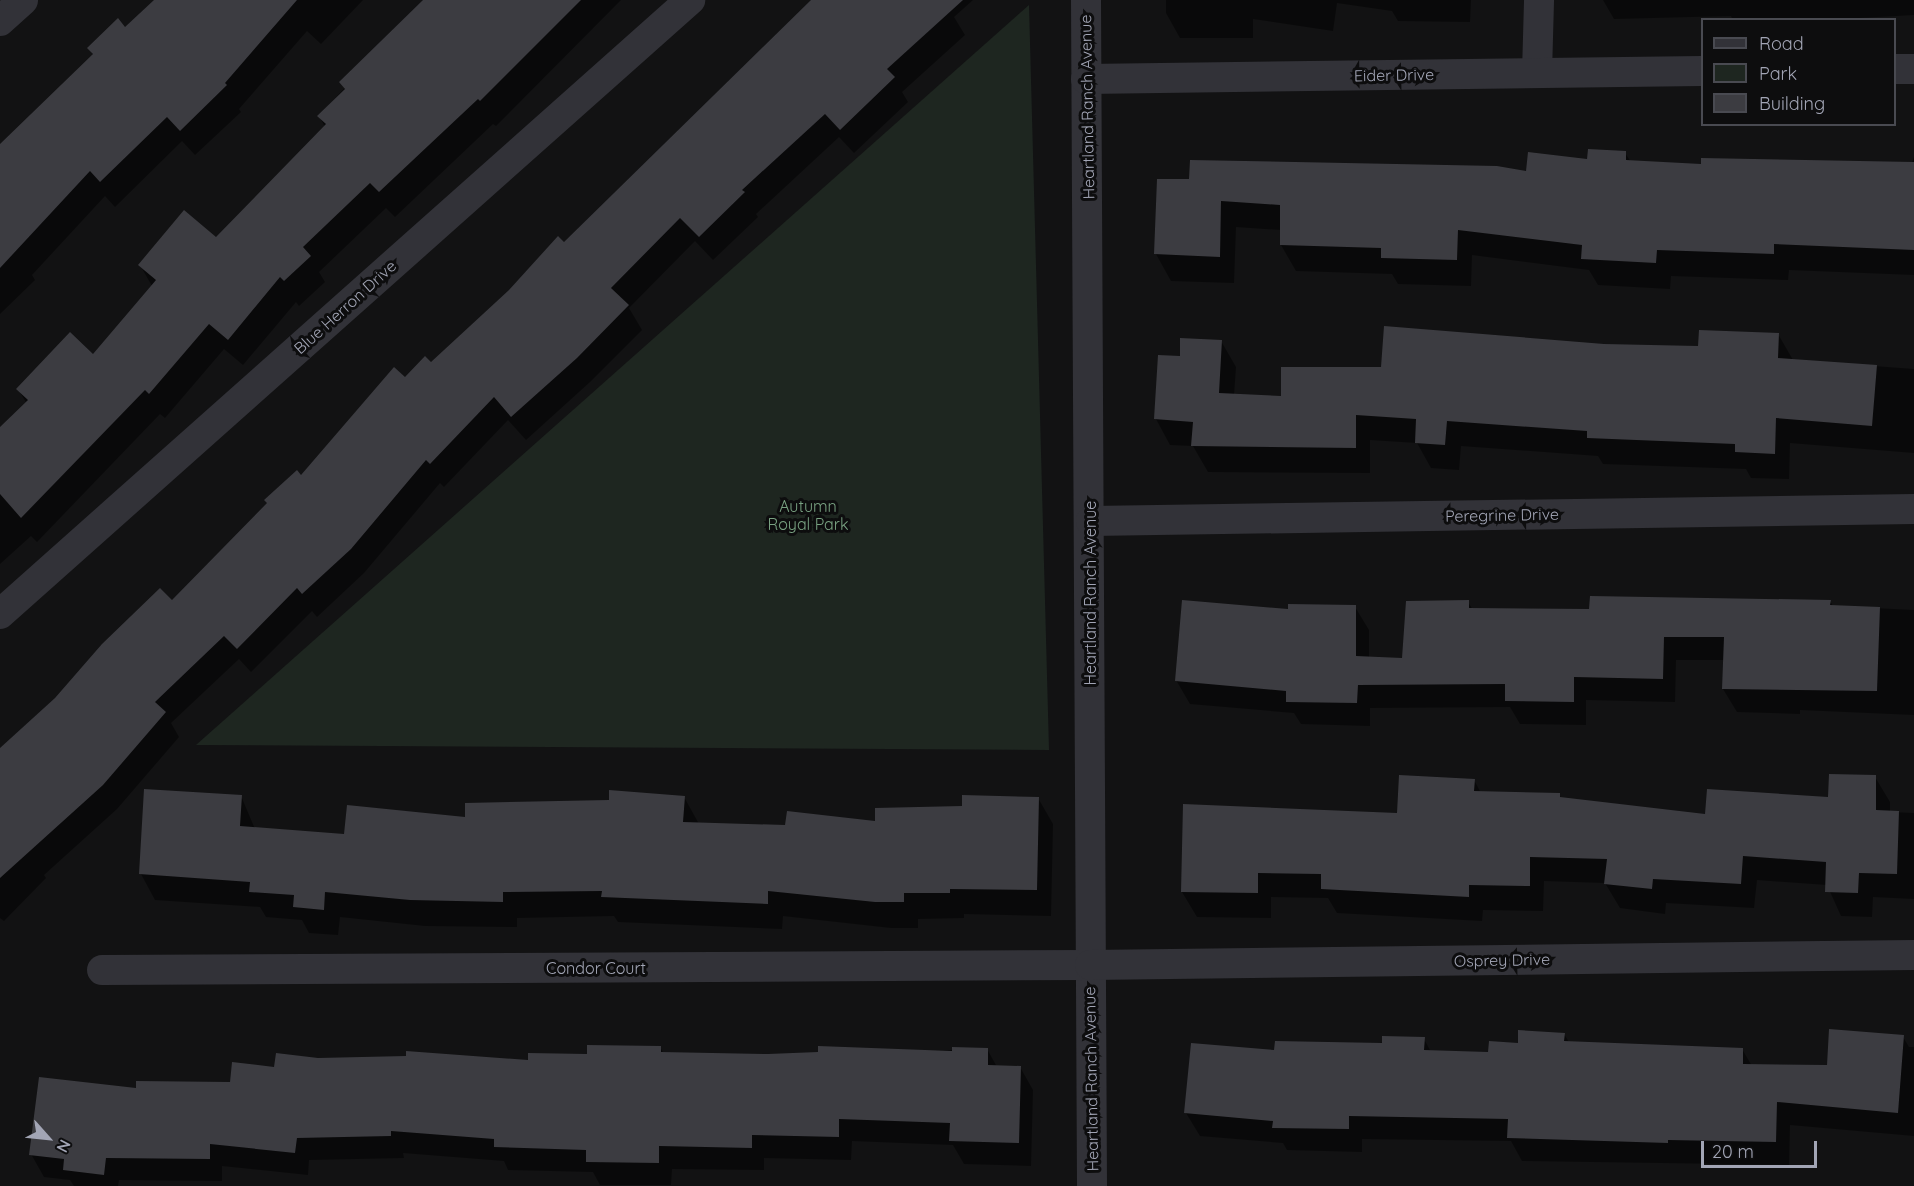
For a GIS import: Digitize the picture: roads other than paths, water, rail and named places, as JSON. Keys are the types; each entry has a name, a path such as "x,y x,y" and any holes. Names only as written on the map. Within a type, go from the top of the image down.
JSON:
{"street":[{"path":"0,21 23,0"},
{"name":"Blue Herron Drive","path":"0,614 690,0"},
{"name":"Heartland Ranch Avenue","path":"1086,0 1091,521 1089,965 1092,1186"},
{"path":"1537,73 1539,0"},
{"path":"1896,69 1914,69"},
{"name":"Eider Drive","path":"1086,79 1701,71"},
{"name":"Peregrine Drive","path":"1091,521 1914,509"},
{"name":"Osprey Drive","path":"1089,965 1914,955"},
{"name":"Condor Court","path":"102,970 1089,965"}],"park label":[{"name":"Autumn Royal Park","path":"808,515"}]}
